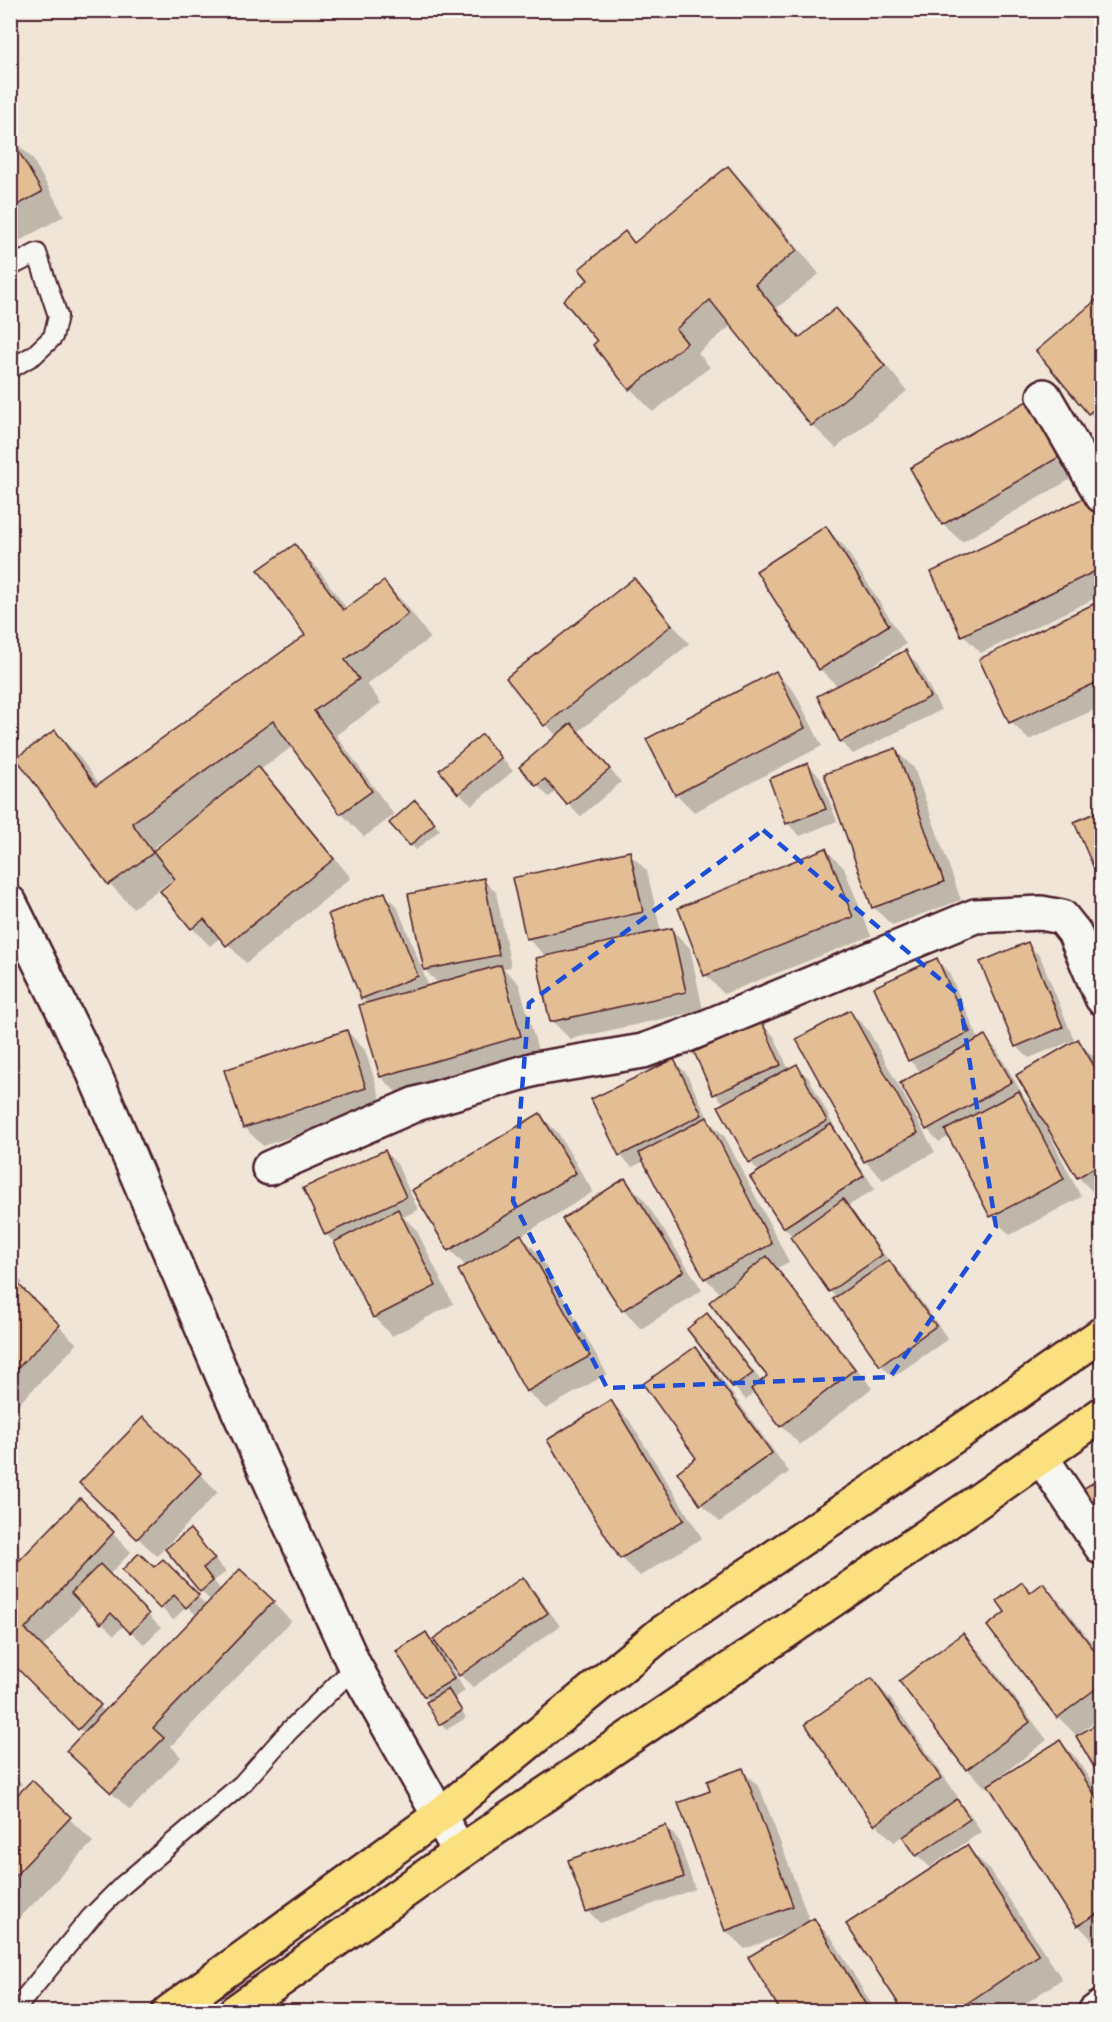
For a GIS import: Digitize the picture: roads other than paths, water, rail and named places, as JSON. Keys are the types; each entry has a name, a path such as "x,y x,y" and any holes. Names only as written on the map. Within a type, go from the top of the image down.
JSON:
{"main road":[{"path":"169,2012 440,1815 662,1633 1101,1334"},
{"path":"235,2012 460,1852 1101,1414"}],"street":[{"path":"1044,396 1101,496"},
{"path":"10,903 93,1071 224,1379 355,1667 460,1852"},
{"path":"269,1168 416,1104 535,1069 643,1051 975,916 1041,913 1062,917 1074,932 1101,998"},
{"path":"1041,1457 1101,1548"},
{"path":"1095,2012 1101,2007"}],"lane":[{"path":"10,267 37,253 58,316 52,337 34,355 10,369"},
{"path":"13,2012 91,1917 123,1885 242,1784 289,1731 355,1667"}]}
